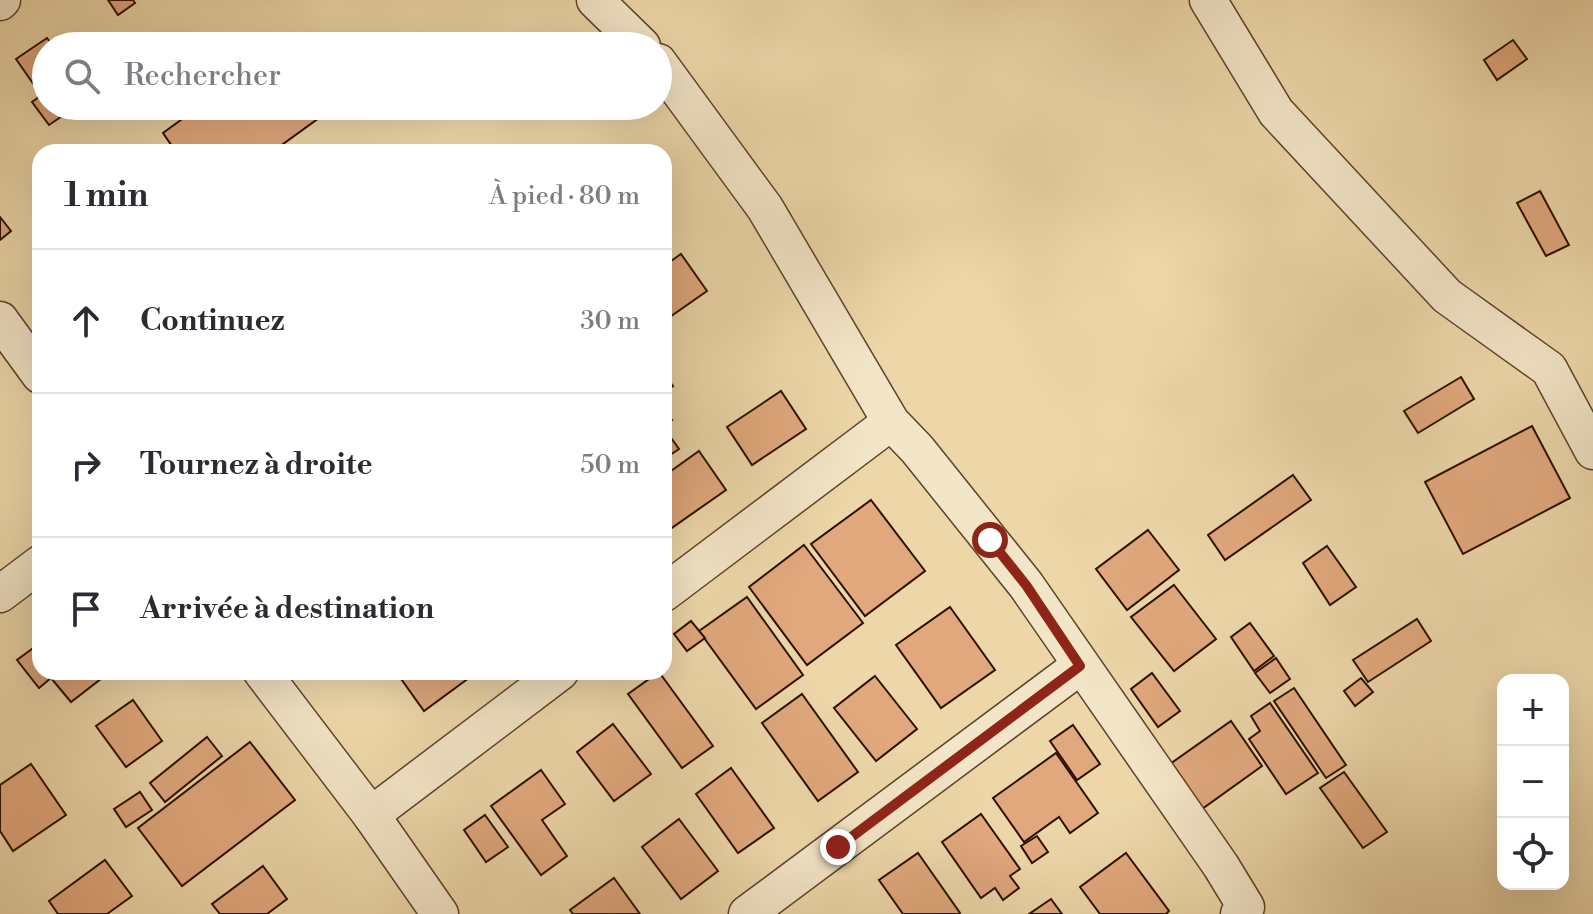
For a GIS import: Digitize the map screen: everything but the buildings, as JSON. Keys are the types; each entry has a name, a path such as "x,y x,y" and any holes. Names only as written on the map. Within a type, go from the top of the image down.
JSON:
{"street":[{"path":"595,0 628,32"},
{"path":"1208,0 1276,112 1447,296 1549,369 1593,451"},
{"path":"672,81 765,208 891,422 917,449 1026,585 1221,866 1246,907 1239,914"},
{"path":"0,320 32,364"},
{"path":"672,587 891,422"},
{"path":"0,594 32,570"},
{"path":"747,914 1080,666"},
{"path":"268,680 371,815 440,914"},
{"path":"371,815 549,680"}],"route":[{"path":"838,847 1080,666 1026,585 990,540"}]}
